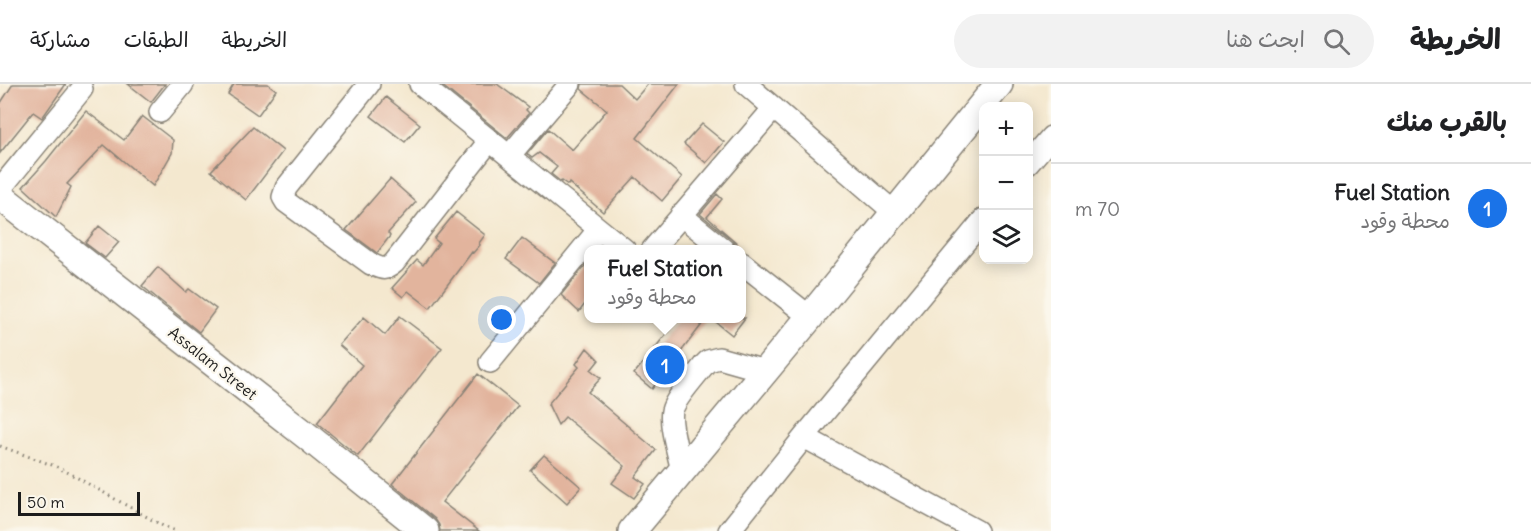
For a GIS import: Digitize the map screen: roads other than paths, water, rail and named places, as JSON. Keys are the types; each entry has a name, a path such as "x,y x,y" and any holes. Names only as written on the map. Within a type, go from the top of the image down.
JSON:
{"main road":[{"path":"632,531 999,84"},
{"name":"Assalam Street","path":"0,196 307,436 424,531"}],"street":[{"path":"160,112 183,84"},
{"path":"369,84 286,188 283,197 286,202 371,264 382,269 389,268 394,263 490,141"},
{"path":"420,84 620,245"},
{"path":"509,156 570,84"},
{"path":"746,84 895,213"},
{"path":"0,189 82,89"},
{"path":"655,245 774,108"},
{"path":"1033,159 1051,137"},
{"path":"681,215 719,245"},
{"path":"729,531 979,225"},
{"path":"586,245 599,229"},
{"path":"490,362 584,247"},
{"path":"746,267 810,317"},
{"path":"682,471 671,422 672,411 676,400 704,365 708,361 719,358 765,371"},
{"path":"804,437 977,531"}],"place":[{"name":"Fuel Station","path":"665,365"}]}
